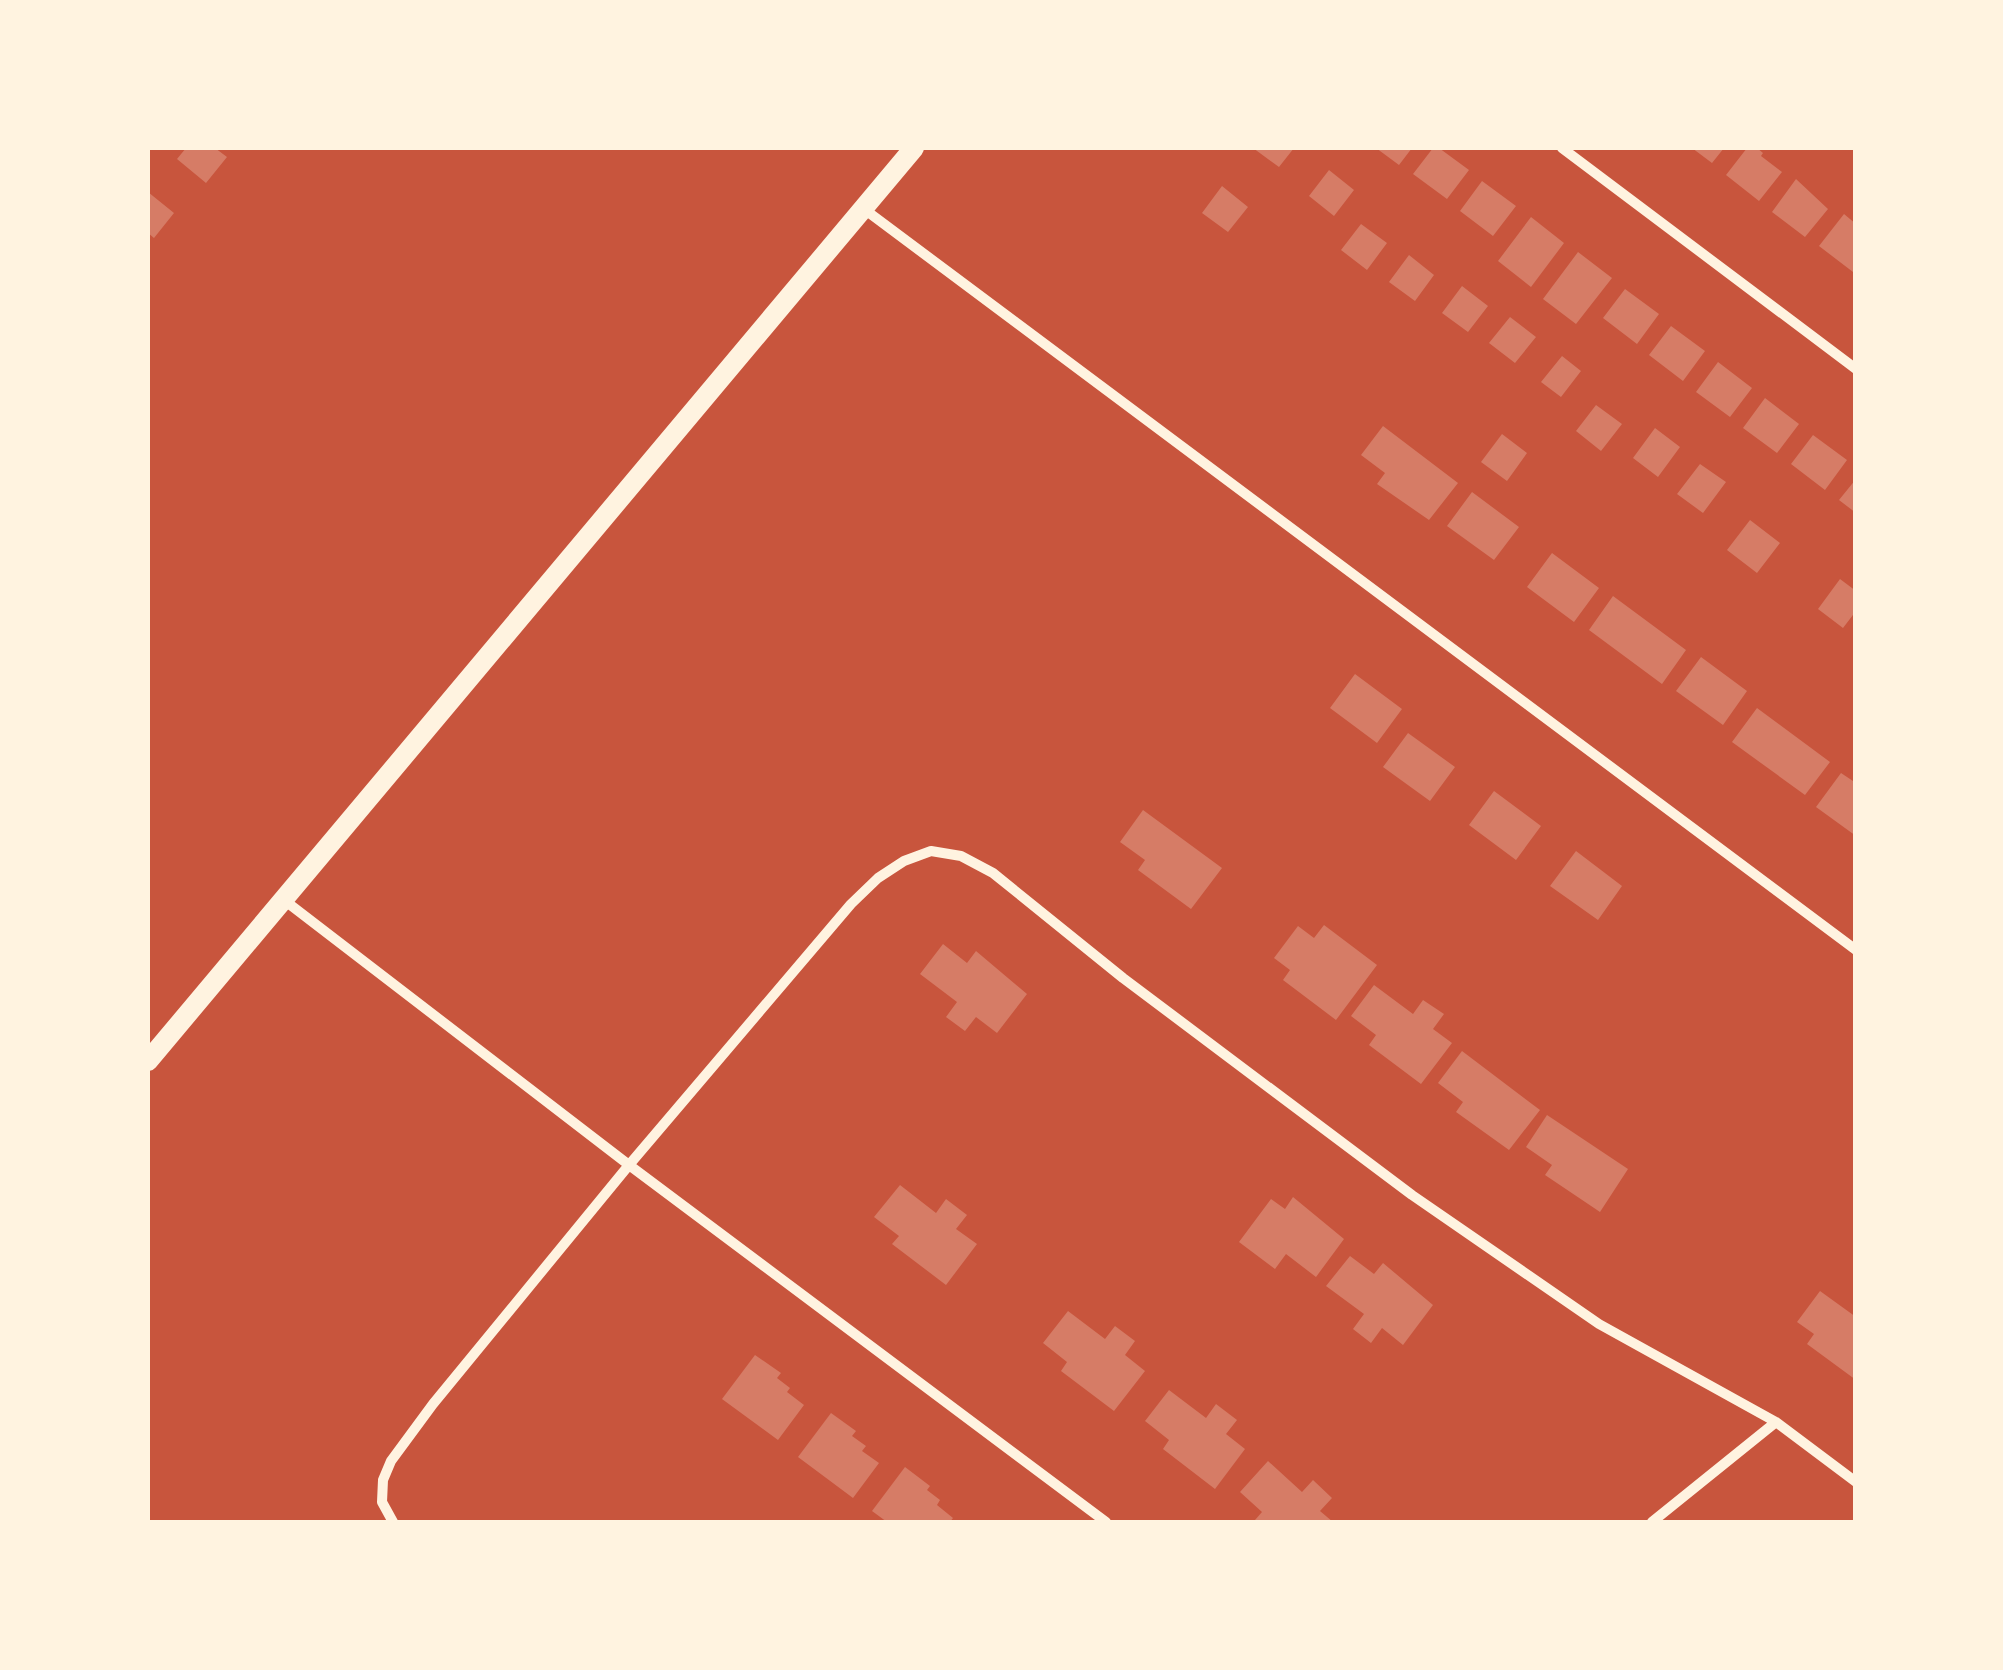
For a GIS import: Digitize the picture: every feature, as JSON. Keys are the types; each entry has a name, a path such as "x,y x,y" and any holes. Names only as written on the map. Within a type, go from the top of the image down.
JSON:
{"main road":[{"path":"148,1061 914,148"}],"street":[{"path":"1562,148 1856,369"},
{"path":"864,209 1856,950"},
{"path":"393,1522 382,1502 383,1480 390,1461 788,974 878,878 904,861 931,851 961,856 993,873 1122,978 1412,1195 1599,1324 1776,1422 1856,1482"},
{"path":"283,899 629,1165 1106,1522"},
{"path":"1652,1522 1776,1422"}],"building":[{"path":"186,148 215,148 227,157 206,183 177,159"},
{"path":"1253,148 1294,148 1279,167"},
{"path":"1376,148 1412,148 1399,165"},
{"path":"1433,148 1439,148 1469,170 1447,199 1413,174"},
{"path":"1692,148 1724,148 1712,163"},
{"path":"1747,148 1757,148 1763,153 1761,156 1782,172 1759,201 1726,175"},
{"path":"1329,170 1354,190 1334,216 1309,196"},
{"path":"1796,179 1828,209 1805,237 1772,212"},
{"path":"1482,181 1516,206 1493,236 1460,211"},
{"path":"1222,186 1248,207 1228,232 1202,213"},
{"path":"148,192 174,213 154,238 148,233"},
{"path":"1844,214 1856,224 1853,272 1819,246"},
{"path":"1531,217 1564,243 1531,287 1498,261"},
{"path":"1361,224 1387,243 1367,270 1341,250"},
{"path":"1578,252 1612,278 1576,324 1543,299"},
{"path":"1409,255 1434,275 1415,301 1389,282"},
{"path":"1462,286 1488,306 1468,332 1442,313"},
{"path":"1625,289 1659,314 1637,344 1603,318"},
{"path":"1510,317 1536,337 1515,363 1489,343"},
{"path":"1671,326 1705,351 1683,381 1649,355"},
{"path":"1562,356 1581,371 1561,397 1541,382"},
{"path":"1718,362 1752,388 1730,417 1696,392"},
{"path":"1765,398 1799,424 1777,453 1743,428"},
{"path":"1596,405 1622,424 1601,451 1576,431"},
{"path":"1383,426 1458,483 1429,520 1377,484 1385,473 1361,455"},
{"path":"1655,428 1680,447 1658,477 1633,458"},
{"path":"1502,434 1527,453 1507,481 1481,462"},
{"path":"1813,435 1847,460 1825,490 1791,464"},
{"path":"1700,464 1726,482 1703,513 1677,494"},
{"path":"1856,479 1856,513 1839,500"},
{"path":"1472,492 1519,527 1494,560 1447,526"},
{"path":"1750,520 1780,543 1757,573 1727,550"},
{"path":"1552,553 1599,588 1574,622 1527,587"},
{"path":"1840,579 1856,591 1856,611 1843,628 1818,609"},
{"path":"1613,596 1686,650 1662,684 1589,630"},
{"path":"1701,657 1747,691 1723,725 1676,691"},
{"path":"1355,674 1402,709 1377,743 1330,708"},
{"path":"1757,708 1830,762 1805,795 1732,742"},
{"path":"1408,733 1455,767 1430,801 1383,767"},
{"path":"1841,773 1856,783 1856,836 1816,807"},
{"path":"1494,791 1541,826 1516,860 1469,825"},
{"path":"1143,810 1222,868 1191,909 1138,870 1145,860 1120,842"},
{"path":"1576,851 1622,886 1598,920 1550,886"},
{"path":"1324,925 1377,965 1336,1020 1283,980 1290,970 1274,958 1298,926 1314,938"},
{"path":"943,944 967,963 976,951 1027,994 997,1033 976,1017 965,1031 946,1017 957,1002 920,974"},
{"path":"1374,985 1413,1014 1423,1000 1444,1014 1433,1029 1452,1043 1421,1084 1369,1045 1376,1035 1351,1016"},
{"path":"1462,1051 1540,1110 1509,1150 1456,1112 1463,1102 1438,1083"},
{"path":"1547,1115 1628,1169 1600,1212 1545,1175 1552,1165 1526,1147"},
{"path":"900,1185 936,1213 946,1199 967,1215 956,1229 977,1244 946,1285 892,1244 899,1236 874,1217"},
{"path":"1293,1197 1344,1239 1316,1277 1286,1254 1275,1269 1239,1242 1271,1199 1285,1209"},
{"path":"1350,1256 1374,1274 1383,1263 1433,1305 1403,1345 1382,1328 1371,1343 1353,1329 1364,1314 1326,1286"},
{"path":"1820,1291 1856,1317 1856,1380 1807,1344 1814,1334 1797,1322"},
{"path":"1068,1311 1105,1339 1115,1326 1135,1341 1125,1355 1145,1371 1114,1411 1061,1371 1067,1362 1043,1343"},
{"path":"755,1355 781,1373 777,1378 790,1388 787,1392 804,1405 778,1440 722,1399"},
{"path":"1169,1390 1206,1418 1216,1404 1237,1420 1226,1434 1245,1449 1215,1489 1163,1449 1169,1440 1145,1421"},
{"path":"831,1413 856,1431 852,1436 866,1446 862,1451 879,1463 853,1498 798,1457"},
{"path":"1268,1461 1302,1492 1313,1480 1332,1498 1320,1511 1333,1522 1255,1520 1262,1512 1240,1492"},
{"path":"905,1467 930,1486 927,1490 940,1500 937,1505 953,1518 950,1522 887,1522 872,1511"}]}
